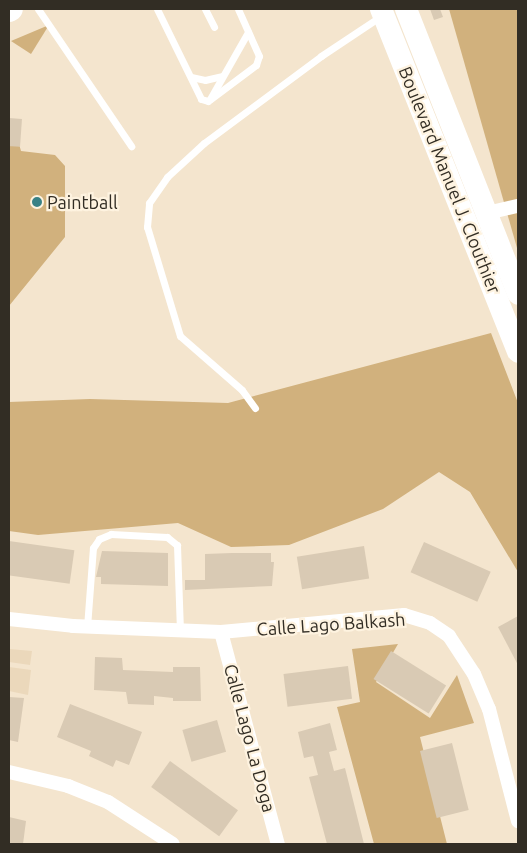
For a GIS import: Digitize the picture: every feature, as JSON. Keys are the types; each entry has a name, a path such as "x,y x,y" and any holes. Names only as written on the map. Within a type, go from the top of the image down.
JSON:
{"main road":[{"name":"Boulevard Manuel J. Clouthier","path":"406,9 488,213 518,294"},
{"name":"Boulevard Manuel J. Clouthier","path":"382,12 518,352"}],"street":[{"path":"488,213 518,206"},
{"name":"Calle Lago Balkash","path":"9,619 87,627 221,632 404,615 430,623 449,636 464,655 489,708 518,821"},
{"name":"Calle Lago La Doga","path":"221,632 278,844"},
{"path":"9,772 68,786 108,802 173,844"}],"lane":[{"path":"38,9 131,146"},
{"path":"157,9 201,99 208,101"},
{"path":"205,9 214,27"},
{"path":"208,101 256,65 259,56 238,9"},
{"path":"255,408 242,390 180,336 148,227 148,203 167,177 204,143 382,12"},
{"path":"208,101 248,32"},
{"path":"191,77 205,80 222,76"},
{"path":"87,627 93,548 99,539 111,534 167,537 178,545 180,630"}],"shaded area":[{"path":"449,9 518,9 518,248 517,248"},
{"path":"49,25 31,54 11,41"},
{"name":"Paintball","path":"9,144 19,144 21,151 55,155 65,166 65,237 9,306"},
{"path":"491,333 518,403 518,572 470,492 439,472 383,509 289,545 231,547 178,523 38,535 9,531 9,402 90,399 228,403"},
{"path":"398,644 376,682 430,718 457,675 474,723 420,737 447,844 374,844 337,707 360,702 352,649"},
{"path":"9,649 32,651 30,665 9,662"},
{"path":"9,667 31,670 28,695 9,691"}],"building":[{"path":"430,9 440,9 443,17 434,20"},
{"path":"9,118 22,119 20,147 9,146"},
{"path":"9,541 74,550 70,584 9,575"},
{"path":"424,542 491,572 477,602 411,572"},
{"path":"364,546 369,579 302,589 297,557"},
{"path":"102,551 168,553 168,586 101,584 101,577 96,577"},
{"path":"271,553 271,562 274,562 272,586 185,590 185,580 205,580 205,554"},
{"path":"518,616 518,665 498,627"},
{"path":"391,651 446,685 429,713 374,679"},
{"path":"95,657 122,658 123,670 173,672 173,667 200,667 201,701 173,701 173,698 154,696 154,705 128,704 126,692 94,690"},
{"path":"348,666 352,699 288,707 283,674"},
{"path":"9,697 24,698 18,742 9,740"},
{"path":"70,704 142,732 129,765 116,760 113,767 89,756 91,751 57,737"},
{"path":"217,720 226,752 191,762 182,730"},
{"path":"330,723 337,750 329,752 334,771 345,768 364,844 327,844 309,777 318,775 313,756 304,758 298,732"},
{"path":"452,743 469,810 437,818 420,751"},
{"path":"170,761 238,810 219,836 151,787"},
{"path":"9,817 26,821 23,844 9,844"}],"place":[{"name":"Paintball","path":"37,202"}]}
